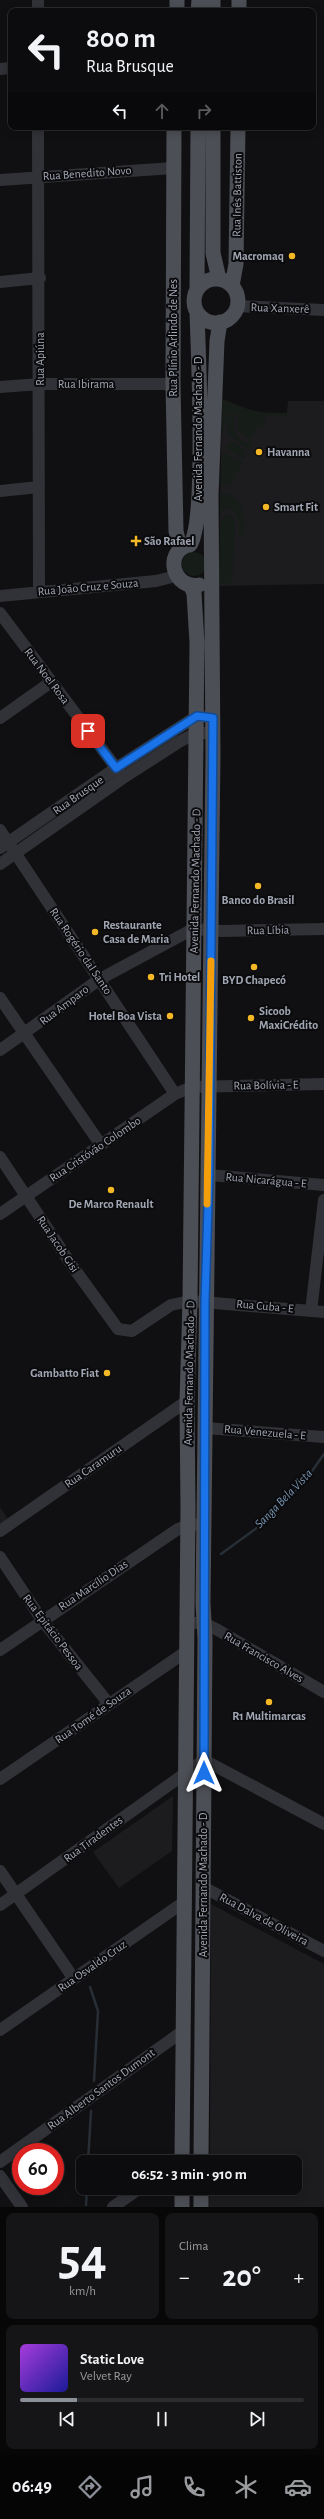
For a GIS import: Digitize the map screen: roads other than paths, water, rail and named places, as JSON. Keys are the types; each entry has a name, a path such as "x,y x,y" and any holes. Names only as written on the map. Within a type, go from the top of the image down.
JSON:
{"main road":[{"name":"Rua Plínio Arlindo de Nes","path":"174,130 173,384 176,531 185,547"},
{"path":"198,130 197,288 194,300 197,312 207,321 220,322 231,316 237,306 237,298 225,282 213,253 213,130"},
{"name":"Rua Inês Battiston","path":"225,282 236,264 238,130"},
{"path":"197,288 207,280 225,282"},
{"name":"Avenida Fernando Machado - D","path":"185,547 197,527 199,484 197,312"},
{"name":"Avenida Fernando Machado - D","path":"211,554 217,341 220,322"},
{"path":"202,546 211,554 213,565 211,576 202,584 190,585 176,576 173,567 174,557 185,547 202,546"},
{"name":"Avenida Fernando Machado - D","path":"180,2155 186,1773 188,1525 187,1402 198,1301 209,1175 213,828 211,576"},
{"name":"Avenida Fernando Machado - D","path":"190,585 194,593 197,644 192,1087 198,1301 205,1428 201,2155"},
{"path":"196,828 213,828"},
{"path":"182,2195 182,2207"},
{"path":"200,2207 201,2195"}],"street":[{"name":"Rua Apiúna","path":"38,130 37,176 40,278 39,591"},
{"name":"Rua Benedito Novo","path":"0,180 37,176 173,168"},
{"path":"0,282 40,278"},
{"name":"Rua Xanxerê","path":"237,306 324,310"},
{"name":"Rua Ibirama","path":"0,387 40,384 173,384"},
{"path":"0,490 39,487"},
{"name":"Rua João Cruz e Souza","path":"0,596 39,591 156,581 176,576"},
{"name":"Rua Noel Rosa","path":"0,613 120,773"},
{"path":"0,718 51,682"},
{"path":"197,716 213,718"},
{"name":"Rua Brusque","path":"149,755 197,716"},
{"path":"196,732 213,733"},
{"name":"Rua Brusque","path":"4,845 149,755 196,732"},
{"name":"Rua Brusque","path":"0,864 120,773"},
{"name":"Rua Rogério dal Santo","path":"0,830 4,845 16,852 175,1094"},
{"name":"Rua Líbia","path":"193,929 324,929"},
{"name":"Rua Amparo","path":"0,1050 25,1034 100,979 193,929"},
{"path":"0,998 101,1145"},
{"name":"Rua Bolívia - E","path":"192,1087 324,1084"},
{"name":"Rua Cristóvão Colombo","path":"0,1214 175,1094 192,1087"},
{"name":"Rua Jacob Gisi","path":"0,1157 118,1329"},
{"name":"Rua Nicarágua - E","path":"209,1175 324,1185"},
{"path":"311,1311 324,1200"},
{"name":"Rua Cuba - E","path":"118,1329 132,1332 171,1305 198,1301 324,1312"},
{"name":"Rua Caramuru","path":"0,1531 187,1402"},
{"name":"Rua Venezuela - E","path":"205,1428 324,1437"},
{"path":"188,1525 204,1524"},
{"name":"Rua Marcílio Dias","path":"0,1650 178,1529 188,1525"},
{"name":"Rua Epitácio Pessoa","path":"0,1557 42,1620 109,1704"},
{"path":"187,1623 204,1623"},
{"name":"Rua Francisco Alves","path":"204,1623 322,1689"},
{"name":"Rua Tomé de Souza","path":"0,1780 187,1651"},
{"path":"204,1760 324,1824"},
{"name":"Rua Tiradentes","path":"0,1906 204,1760"},
{"path":"0,1871 74,1979"},
{"name":"Rua Dalva de Oliveira","path":"203,1887 324,1951"},
{"name":"Rua Osvaldo Cruz","path":"0,2030 184,1902"},
{"name":"Rua Alberto Santos Dumont","path":"0,2162 183,2031"},
{"path":"0,2176 22,2207"},
{"path":"113,2207 130,2195"}],"waterway":[{"name":"Sanga Bela Vista","path":"221,1554 265,1522 305,1481 324,1454"},
{"name":"Sanga Bela Vista","path":"90,1987 98,2011 94,2081"},
{"name":"Sanga Bela Vista","path":"88,2155 91,2111"},
{"name":"Sanga Bela Vista","path":"86,2205 87,2195"}],"place":[{"name":"Macromaq","path":"292,256"},
{"name":"Havanna","path":"259,452"},
{"name":"Smart Fit","path":"266,507"},
{"name":"São Rafael","path":"136,541"},
{"name":"Banco do Brasil","path":"258,886"},
{"name":"Restaurante Casa de Maria","path":"95,932"},
{"name":"BYD Chapecó","path":"254,967"},
{"name":"Tri Hotel","path":"151,977"},
{"name":"Hotel Boa Vista","path":"170,1016"},
{"name":"Sicoob MaxiCrédito","path":"251,1018"},
{"name":"De Marco Renault","path":"111,1190"},
{"name":"Gambatto Fiat","path":"107,1373"},
{"name":"R1 Multimarcas","path":"269,1702"}]}
